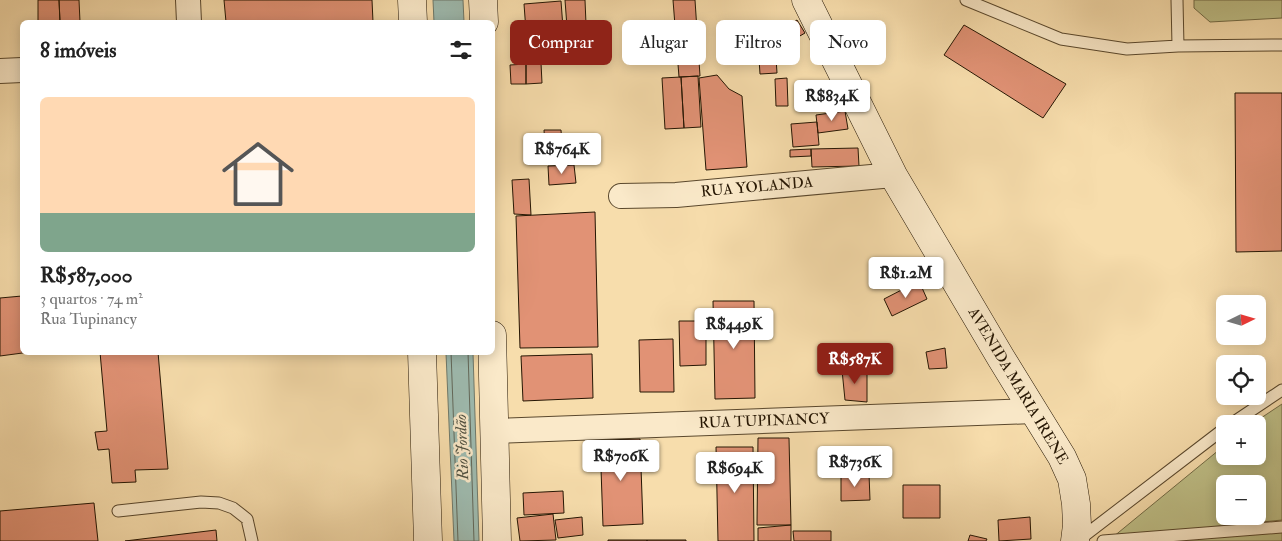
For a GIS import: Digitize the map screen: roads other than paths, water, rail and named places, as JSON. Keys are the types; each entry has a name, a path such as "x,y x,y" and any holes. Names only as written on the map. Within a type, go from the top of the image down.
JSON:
{"main road":[{"path":"412,0 413,20"},
{"path":"484,0 484,20"},
{"name":"AVENIDA MARIA IRENE","path":"806,0 893,175 1062,457 1072,479 1076,504 1076,541"},
{"path":"422,355 428,541"},
{"path":"493,355 497,541"}],"street":[{"path":"188,0 189,20"},
{"path":"0,71 20,70"},
{"name":"RUA YOLANDA","path":"621,196 676,195 893,175"},
{"name":"RUA TUPINANCY","path":"495,431 1033,411"}],"lane":[{"path":"966,0 1061,39 1127,49 1282,44"},
{"path":"1177,0 1178,46"},
{"path":"1244,415 1282,390"},
{"path":"1076,541 1216,435"},
{"path":"118,512 201,502 219,503 233,508 247,519 252,541"},
{"path":"1103,541 1282,527"}],"water":[{"path":"433,0 463,0 464,20 434,20"},
{"name":"Rio Jordão","path":"446,355 473,355 479,541 454,541"}]}
